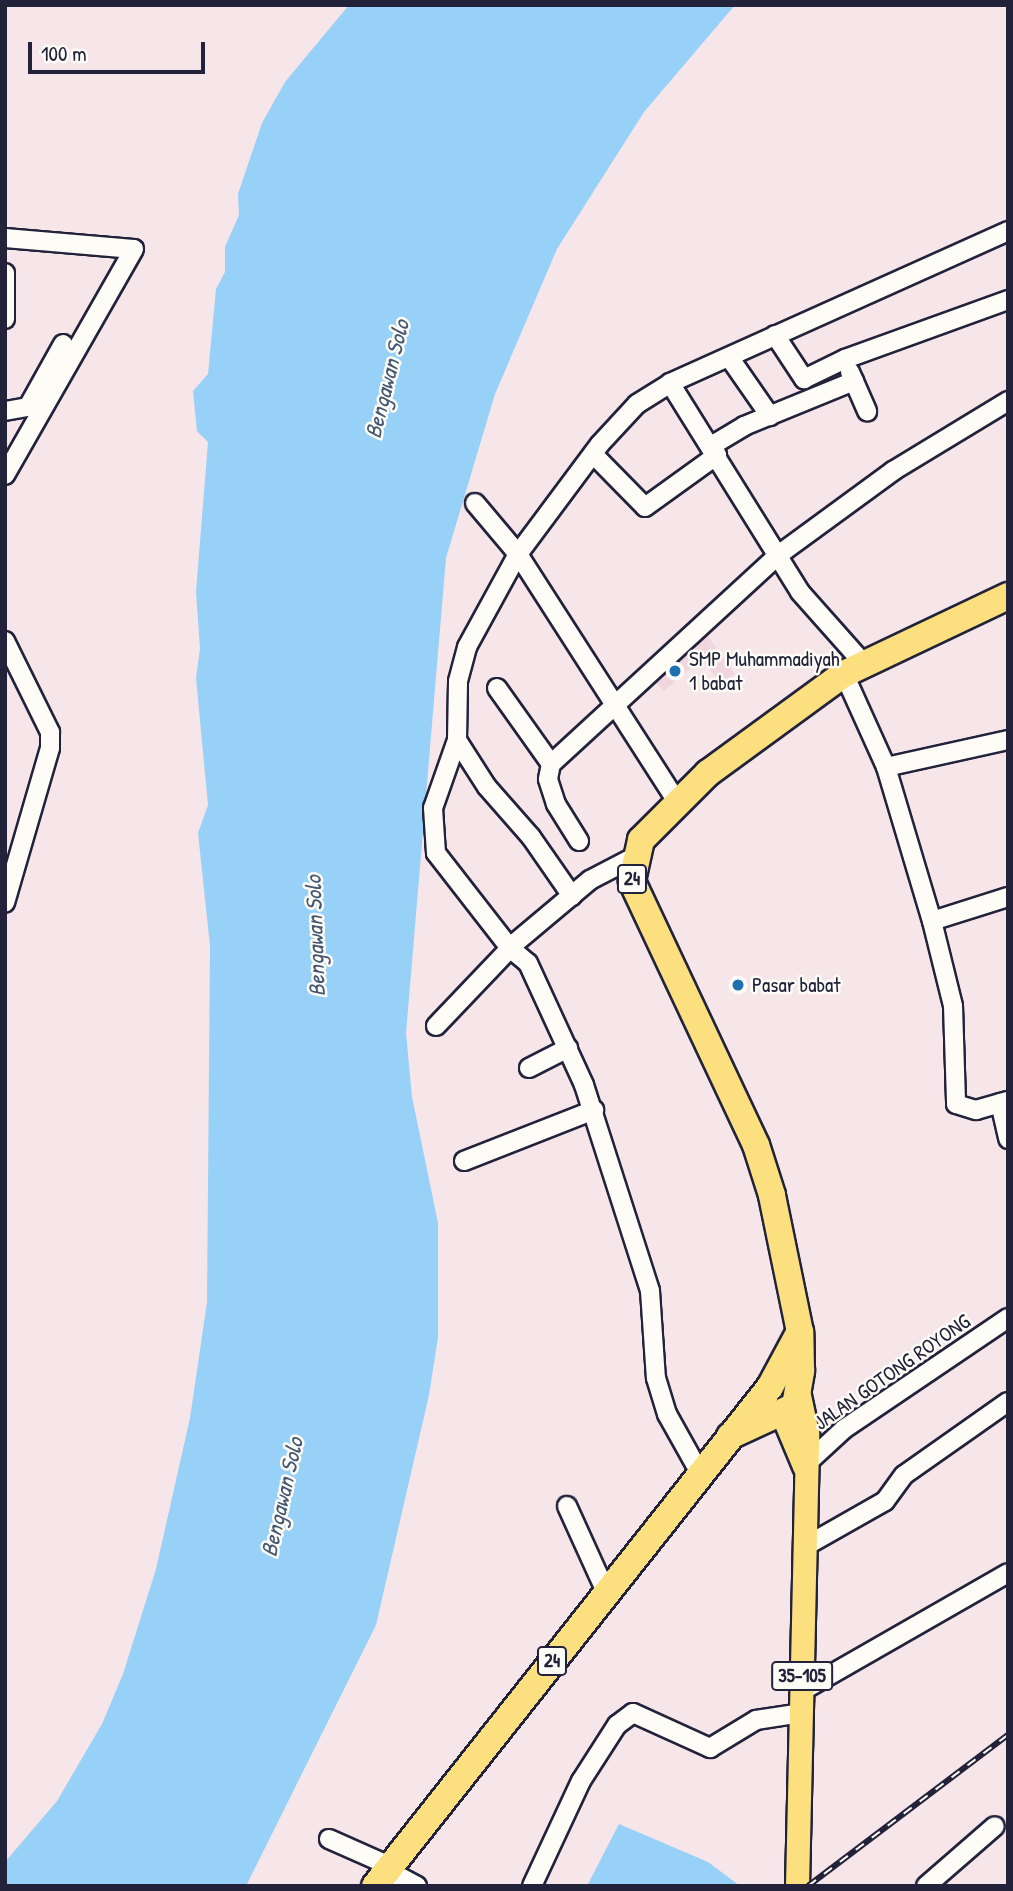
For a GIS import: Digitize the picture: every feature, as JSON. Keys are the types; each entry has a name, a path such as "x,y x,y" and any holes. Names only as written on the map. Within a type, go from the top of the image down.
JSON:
{"highway":[{"name":"24","path":"730,1436 790,1403 800,1332 772,1195 756,1145 638,897 632,881 636,856 644,834 677,802 747,743 854,669 1008,596"},
{"name":"24","path":"384,1874 769,1387 800,1332"},
{"path":"769,1387 786,1380 790,1403"}],"main road":[{"name":"35-105","path":"790,1403 807,1433 804,1466 797,1886"}],"street":[{"path":"700,1473 667,1414 656,1378 650,1291 594,1110 568,1048 528,963 510,948 436,853 433,808 457,740 458,681 467,647 518,554 593,454 637,404 670,383 775,335 1006,237"},
{"path":"5,238 134,248 5,475"},
{"path":"5,273 5,319"},
{"path":"804,380 845,359 1008,300"},
{"path":"775,335 804,380 801,406"},
{"path":"5,411 28,407 63,344"},
{"path":"729,357 770,416"},
{"path":"845,359 867,411"},
{"path":"593,454 645,507 714,451 720,438 801,406 854,381"},
{"path":"670,383 776,556 854,669 932,921 953,1006 957,1062 951,1074 956,1104 976,1110 1004,1102 1008,1139"},
{"path":"579,841 556,804 548,779 551,764 776,556 893,471 1008,401"},
{"path":"475,503 518,554 677,802"},
{"path":"5,641 50,732 50,748 5,903"},
{"path":"497,688 551,764"},
{"path":"457,740 487,787 531,837 572,896"},
{"path":"886,767 1008,740"},
{"path":"436,1026 510,948 600,874 636,856"},
{"path":"932,921 1008,897"},
{"path":"529,1068 568,1048"},
{"path":"464,1161 594,1110"},
{"name":"JALAN GOTONG ROYONG","path":"804,1466 844,1429 1008,1318"},
{"path":"804,1547 885,1501 904,1475 1008,1402"},
{"path":"567,1506 606,1592"},
{"path":"532,1886 581,1781 617,1725 633,1713 710,1748 756,1720 802,1702 1008,1573"},
{"path":"926,1886 995,1826"},
{"path":"329,1839 384,1874 417,1886"}],"shaded area":[{"path":"704,631 735,674 721,685 690,642"},
{"name":"SMP Muhammadiyah 1 babat","path":"687,650 697,663 664,691 653,680"}],"water":[{"name":"Bengawan Solo","path":"349,5 735,5 644,112 557,249 495,394 446,558 406,1033 412,1097 438,1223 438,1337 429,1395 376,1625 246,1886 5,1886 5,1862 57,1801 102,1724 123,1674 156,1569 190,1418 207,1302 210,946 198,833 208,805 196,678 200,649 196,592 208,442 197,431 193,391 208,374 216,289 225,272 225,247 239,215 238,194 262,123 285,82"},
{"path":"619,1824 708,1862 740,1886 587,1886"}],"railway":[{"path":"808,1886 1008,1735"}],"place":[{"name":"SMP Muhammadiyah 1 babat","path":"675,671"},
{"name":"Pasar babat","path":"738,985"}]}
